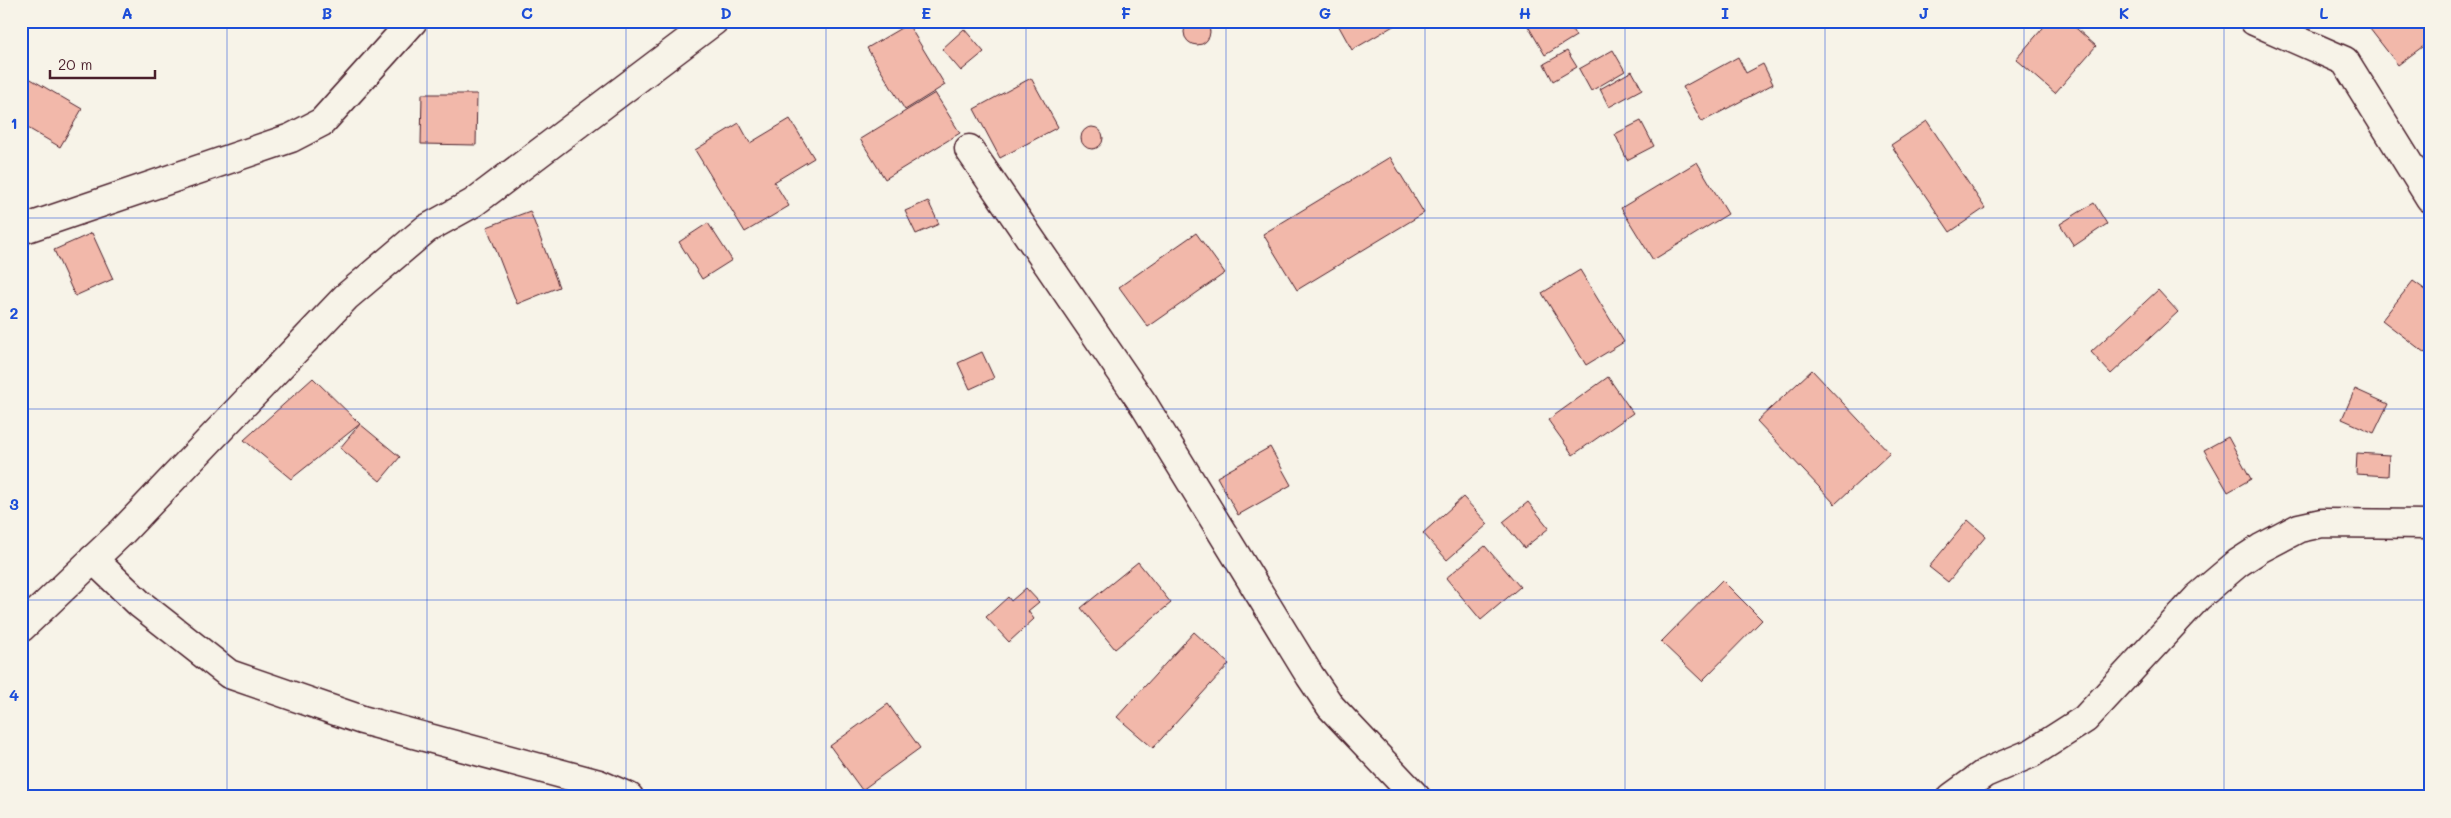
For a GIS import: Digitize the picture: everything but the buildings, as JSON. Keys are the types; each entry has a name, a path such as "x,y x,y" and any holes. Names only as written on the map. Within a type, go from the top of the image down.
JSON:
{"street":[{"path":"21,230 291,138 322,122 413,21"},
{"path":"21,628 123,531 346,298 426,229 473,203 714,21"},
{"path":"2254,21 2346,61 2430,198"},
{"path":"969,149 1144,405 1310,676 1331,707 1416,797"},
{"path":"1952,797 1985,773 2032,753 2085,719 2198,597 2238,563 2261,548 2299,528 2322,523 2430,524"},
{"path":"93,559 140,604 230,674 362,720 599,784 630,797"}]}
